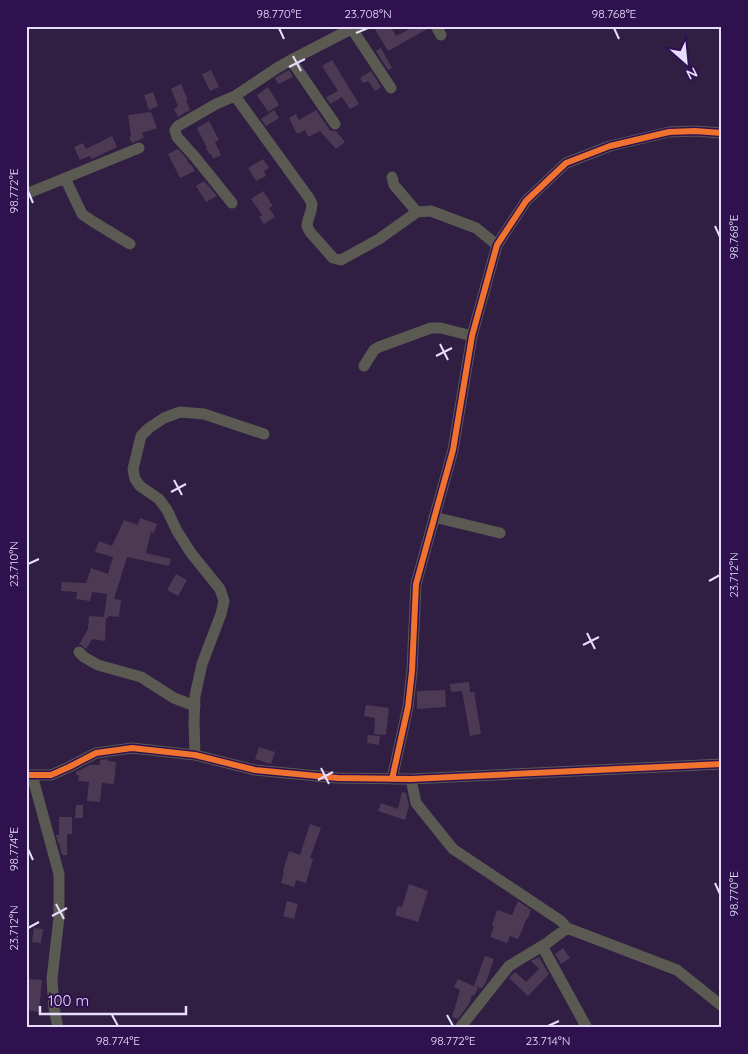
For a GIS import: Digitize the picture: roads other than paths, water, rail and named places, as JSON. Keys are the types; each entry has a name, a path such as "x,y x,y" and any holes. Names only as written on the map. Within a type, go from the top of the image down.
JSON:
{"street":[{"path":"232,203 177,137 175,130 178,126 216,104 235,96 277,68 354,28 391,88"},
{"path":"292,60 335,124"},
{"path":"235,96 309,198 312,204 307,226 333,258 341,260 371,243 417,212 431,211 476,228 497,245"},
{"path":"392,779 408,707 412,671 416,584 453,450 472,336 497,245 526,201 566,163 610,146 669,132 722,133"},
{"path":"26,194 139,148"},
{"path":"392,177 394,186 417,212"},
{"path":"65,178 82,214 130,244"},
{"path":"364,366 378,347 431,328 441,328 472,336"},
{"path":"195,755 195,696 202,664 224,601 220,588 191,553 159,499 140,486 135,479 133,469 141,436 164,418 180,412 204,414 264,434"},
{"path":"434,517 500,533"},
{"path":"79,652 98,665 141,677 174,698 195,706"},
{"path":"58,1028 54,1008 52,979 59,916 59,874 29,775 51,775 96,753 132,748 195,755 255,770 338,778 411,779 722,764"},
{"path":"411,779 416,803 453,849 561,921 567,928 677,970 722,1006"},
{"path":"460,1028 509,966 567,928"},
{"path":"542,946 587,1028"}]}
